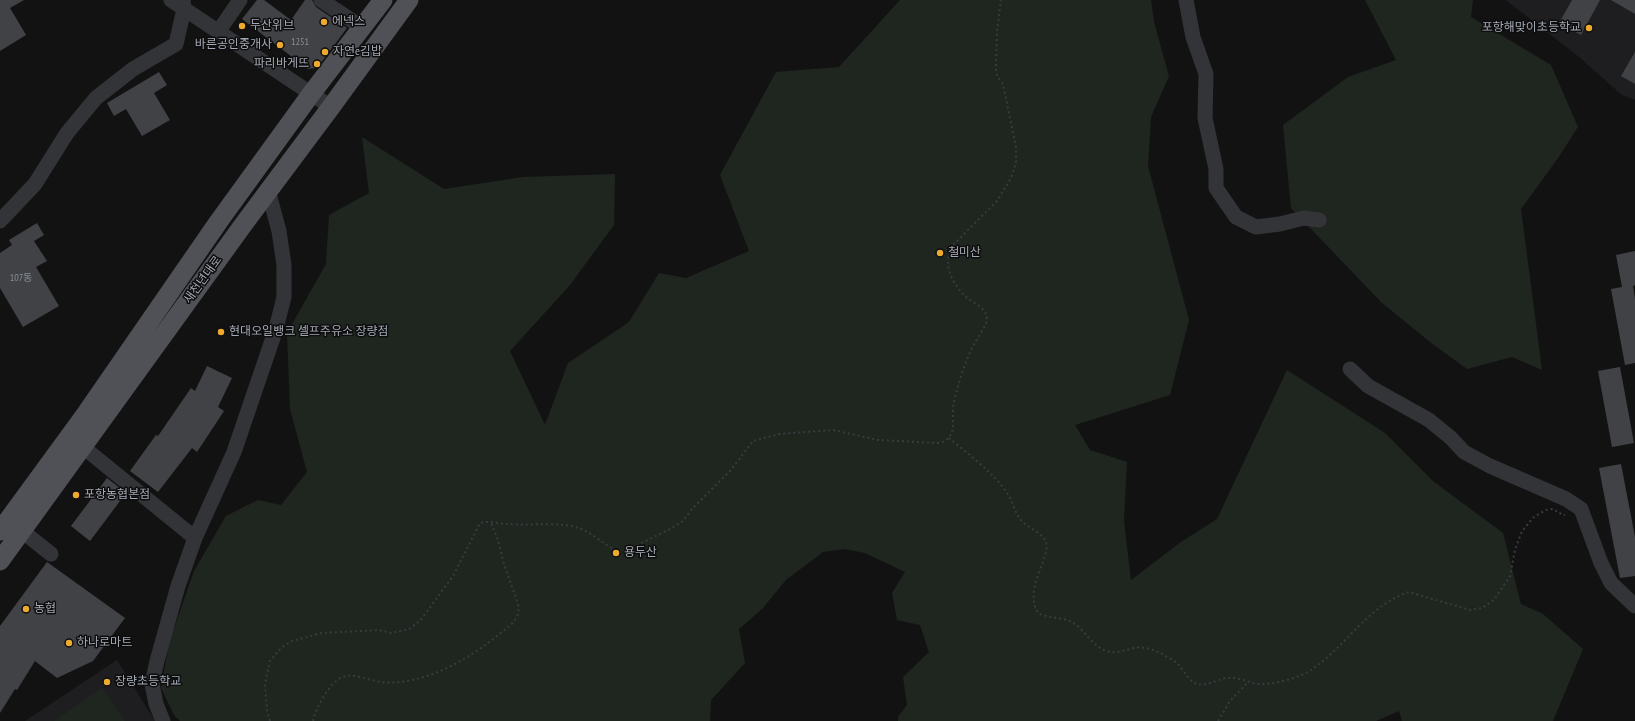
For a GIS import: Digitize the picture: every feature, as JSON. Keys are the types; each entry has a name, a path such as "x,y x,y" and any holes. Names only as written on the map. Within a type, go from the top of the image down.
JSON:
{"main road":[{"name":"새천년대로","path":"0,531 87,412 219,221 311,94 383,0"},
{"name":"새천년대로","path":"0,562 268,190 331,108 409,0"}],"street":[{"path":"171,0 184,4 218,32 331,108"},
{"path":"218,32 240,0"},
{"path":"321,0 354,22 361,29"},
{"path":"1186,0 1193,37 1206,74 1205,118 1216,169 1216,188 1236,217 1256,227 1280,224 1304,218 1318,220"},
{"path":"0,221 35,184 67,133 96,98 133,69 176,44 184,4"},
{"path":"162,721 156,704 152,684 178,586 195,538 234,452 276,329 284,297 284,265 279,231 268,190"},
{"path":"1350,369 1368,386 1429,420 1451,438 1464,452 1490,466 1566,499 1581,509 1601,563 1611,583 1635,606"},
{"path":"83,447 195,538"},
{"path":"22,531 51,554"}],"path":[{"path":"270,721 267,710 265,684 270,661 280,648 292,641 322,633 379,630 392,633 409,629 420,621 453,576 480,523 486,521 491,523 562,525 576,527 588,532 612,550 621,553 668,530 682,521 731,470 753,441 779,434 833,430 878,440 939,443 949,438 952,434 953,404 959,384 969,354 987,320 987,314 983,309 964,295 955,283 948,265 947,257 954,244 997,201 1011,178 1016,163 1016,147 1008,108 1002,84 997,76 996,69 997,31 1001,0"},
{"path":"949,438 998,481 1008,493 1021,520 1041,536 1046,542 1046,550 1037,576 1034,591 1034,602 1038,613 1043,616 1063,619 1074,624 1098,647 1106,651 1114,652 1141,647 1160,653 1178,664 1195,683 1202,684 1227,678 1240,679 1258,684 1278,682 1310,671 1344,642 1362,622 1378,609 1396,598 1410,592 1470,610 1482,608 1494,600 1510,576 1517,543 1522,531 1534,517 1546,510 1553,509 1563,515 1577,514 1581,509"},
{"path":"313,721 330,688 342,677 354,676 384,683 400,682 426,676 445,669 486,646 513,623 517,618 519,610 518,604 504,564 498,540 491,523"},
{"path":"1218,721 1230,702 1249,681"}],"shaded area":[{"path":"900,0 1151,0 1154,22 1169,76 1151,117 1148,166 1189,320 1170,395 1075,425 1090,450 1127,462 1124,521 1131,580 1181,542 1217,519 1287,370 1385,433 1433,481 1503,533 1521,604 1543,614 1583,649 1553,721 1402,721 1399,711 1376,721 898,721 898,717 907,705 903,677 929,652 920,625 897,620 892,593 905,572 865,553 845,549 823,552 786,580 762,609 739,629 745,663 711,700 710,721 180,721 174,715 161,688 169,643 194,571 226,516 258,500 281,505 307,472 290,409 287,333 326,264 329,215 369,193 362,137 444,189 523,177 615,174 614,225 570,285 510,351 545,425 568,363 629,322 659,273 686,278 749,251 720,175 776,72 839,67"},
{"path":"1365,0 1473,0 1471,17 1551,65 1578,127 1558,158 1521,209 1542,370 1512,357 1467,369 1430,342 1381,302 1291,208 1283,125 1348,77 1396,60"},
{"name":"포항해맞이초등학교","path":"1506,0 1635,0 1635,100 1622,95 1579,57"},
{"name":"장량초등학교","path":"117,660 155,721 25,721"},
{"path":"102,688 125,721 54,721"}],"building":[{"path":"0,0 24,0 10,8 26,35 0,51"},
{"path":"257,0 264,0 291,20 305,0 312,0 316,7 347,28 317,68 308,69 242,19"},
{"path":"1572,0 1600,0 1581,35 1559,23"},
{"path":"1611,0 1635,0 1635,14"},
{"path":"1635,52 1635,84 1621,76"},
{"path":"159,72 167,85 154,93 170,120 142,136 126,109 114,116 107,103"},
{"path":"37,223 44,235 34,241 47,261 36,267 59,306 23,327 0,288 0,253 12,245 9,240"},
{"path":"1635,251 1635,285 1633,286 1635,299 1635,363 1625,365 1611,289 1622,287 1616,255"},
{"path":"207,366 232,378 218,407 224,411 197,452 192,448 158,492 130,471 156,435 158,436 191,388 195,391"},
{"path":"1620,367 1634,443 1612,447 1598,371"},
{"path":"1621,464 1635,537 1635,576 1620,578 1599,468"},
{"path":"107,478 126,493 90,541 71,526"},
{"path":"47,562 125,618 93,661 57,678 35,661 17,690 15,689 0,713 0,626"}],"place":[{"name":"에넥스","path":"324,22"},
{"name":"두산위브","path":"242,26"},
{"name":"포항해맞이초등학교","path":"1589,28"},
{"name":"바른공인중개사","path":"280,45"},
{"name":"자연e김밥","path":"325,52"},
{"name":"파리바게뜨","path":"317,64"},
{"name":"철미산","path":"940,253"},
{"name":"현대오일뱅크 셀프주유소 장량점","path":"221,332"},
{"name":"포항농협본점","path":"76,495"},
{"name":"용두산","path":"616,553"},
{"name":"농협","path":"26,609"},
{"name":"하나로마트","path":"69,643"},
{"name":"장량초등학교","path":"107,682"}]}
